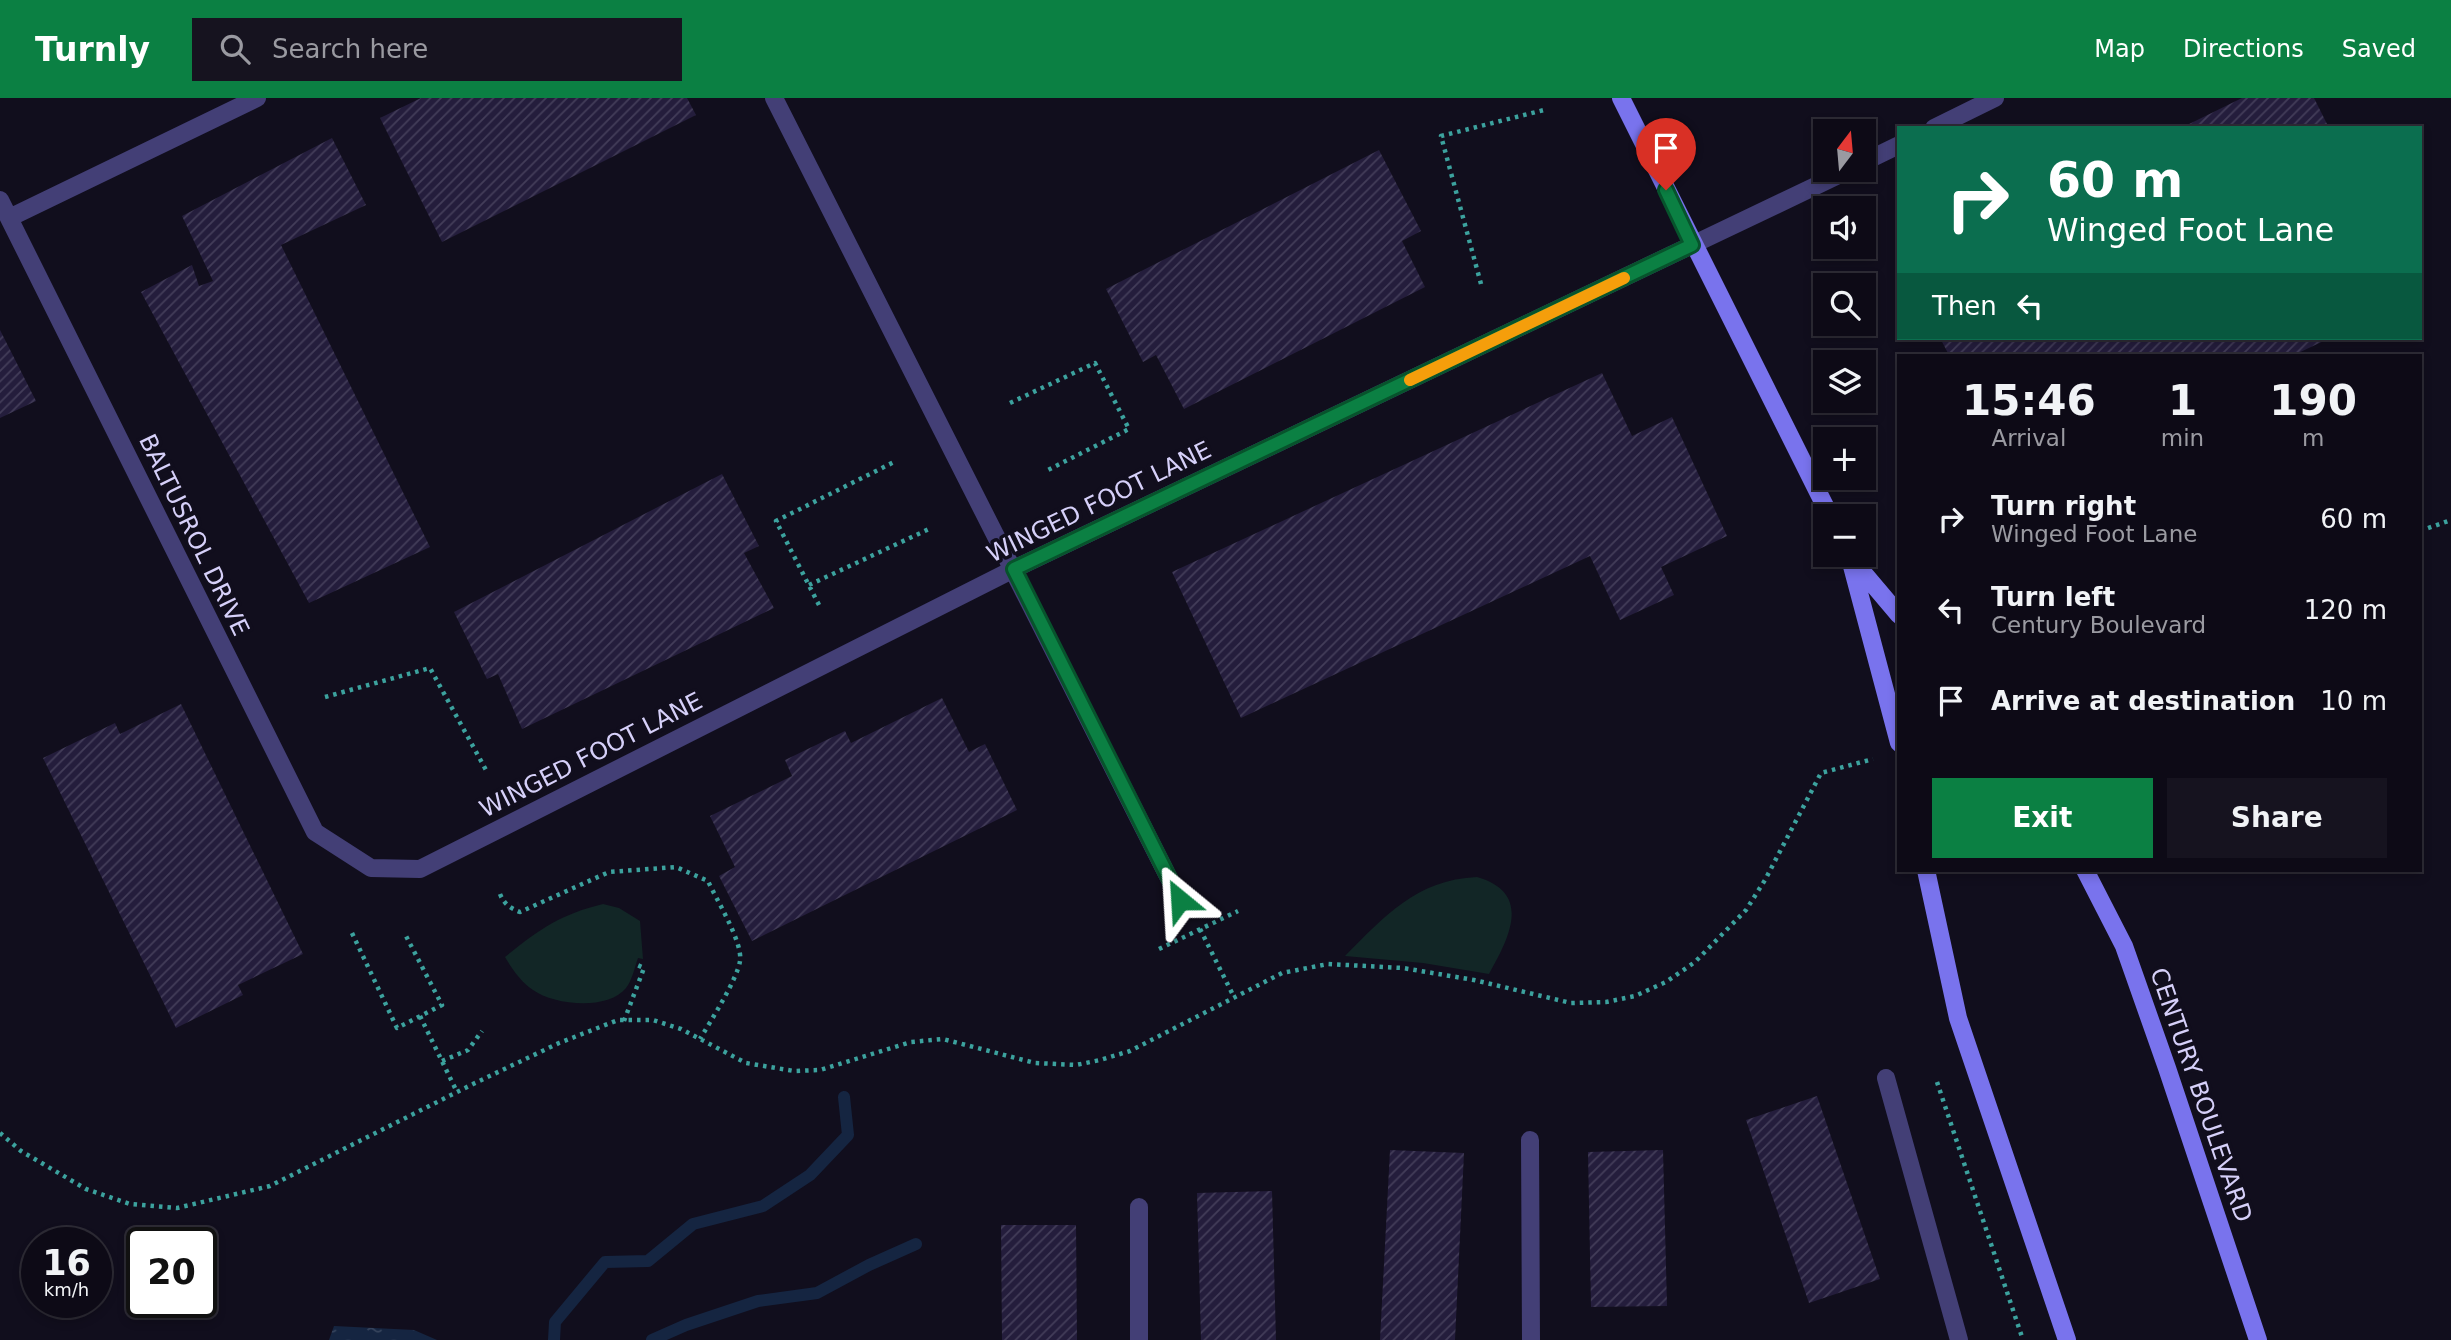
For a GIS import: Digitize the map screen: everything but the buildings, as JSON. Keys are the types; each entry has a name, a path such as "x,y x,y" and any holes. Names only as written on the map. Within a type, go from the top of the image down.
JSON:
{"street":[{"path":"9,218 257,98"},
{"path":"774,98 1180,900"},
{"path":"1621,98 1692,245 1824,504"},
{"path":"1938,126 1995,98"},
{"path":"1876,156 1897,146"},
{"name":"WINGED FOOT LANE","path":"371,868 420,869 1014,569 1824,182"},
{"name":"BALTUSROL DRIVE","path":"0,200 315,832 371,868"},
{"path":"1853,567 1897,735"},
{"path":"1859,567 1897,613"},
{"path":"1926,872 1958,1018 2067,1340"},
{"name":"CENTURY BOULEVARD","path":"2086,872 2124,946 2258,1340"},
{"path":"1886,1078 1959,1340"},
{"path":"1530,1140 1531,1340"},
{"path":"1139,1207 1139,1340"}],"path":[{"path":"1481,284 1441,136 1544,110"},
{"path":"1010,403 1095,363 1129,429 1044,471"},
{"path":"819,605 776,521 896,461"},
{"path":"2422,530 2451,520"},
{"path":"809,585 929,529"},
{"path":"325,697 430,668 486,770"},
{"path":"0,1133 21,1151 86,1189 130,1204 177,1208 270,1186 559,1043 618,1020 653,1020 681,1029 746,1063 794,1071 820,1070 911,1042 943,1040 1035,1063 1076,1065 1130,1051 1282,973 1328,964 1403,968 1474,980 1571,1003 1606,1002 1635,996 1666,982 1695,962 1746,910 1765,880 1821,773 1876,759"},
{"path":"500,894 503,902 520,912 609,872 676,867 708,881 738,947 740,962 719,1008 700,1039"},
{"path":"1159,950 1238,911"},
{"path":"1200,929 1234,997"},
{"path":"352,933 397,1028 442,1004 406,936"},
{"path":"624,1021 644,968 635,964"},
{"path":"420,1016 457,1092"},
{"path":"442,1061 468,1050 482,1031"},
{"path":"1937,1082 2023,1340"}],"green space":[{"path":"1477,877 1494,884 1505,894 1511,905 1509,932 1489,974 1423,963 1345,956 1388,914 1419,893 1436,885"},
{"path":"603,904 619,908 640,921 643,959 638,958 632,978 626,988 617,995 594,1003 580,1003 542,995 521,979 505,957 551,924"}],"water":[{"path":"334,1326 414,1330 437,1340 329,1340"}],"waterway":[{"path":"554,1340 555,1322 605,1262 648,1261 693,1224 763,1206 810,1175 848,1135 844,1097"},
{"path":"652,1340 686,1325 758,1301 817,1293 916,1244"}],"slow traffic":[{"path":"1410,380 1624,278"}],"route":[{"path":"1180,900 1014,569 1692,245 1666,190"}]}
